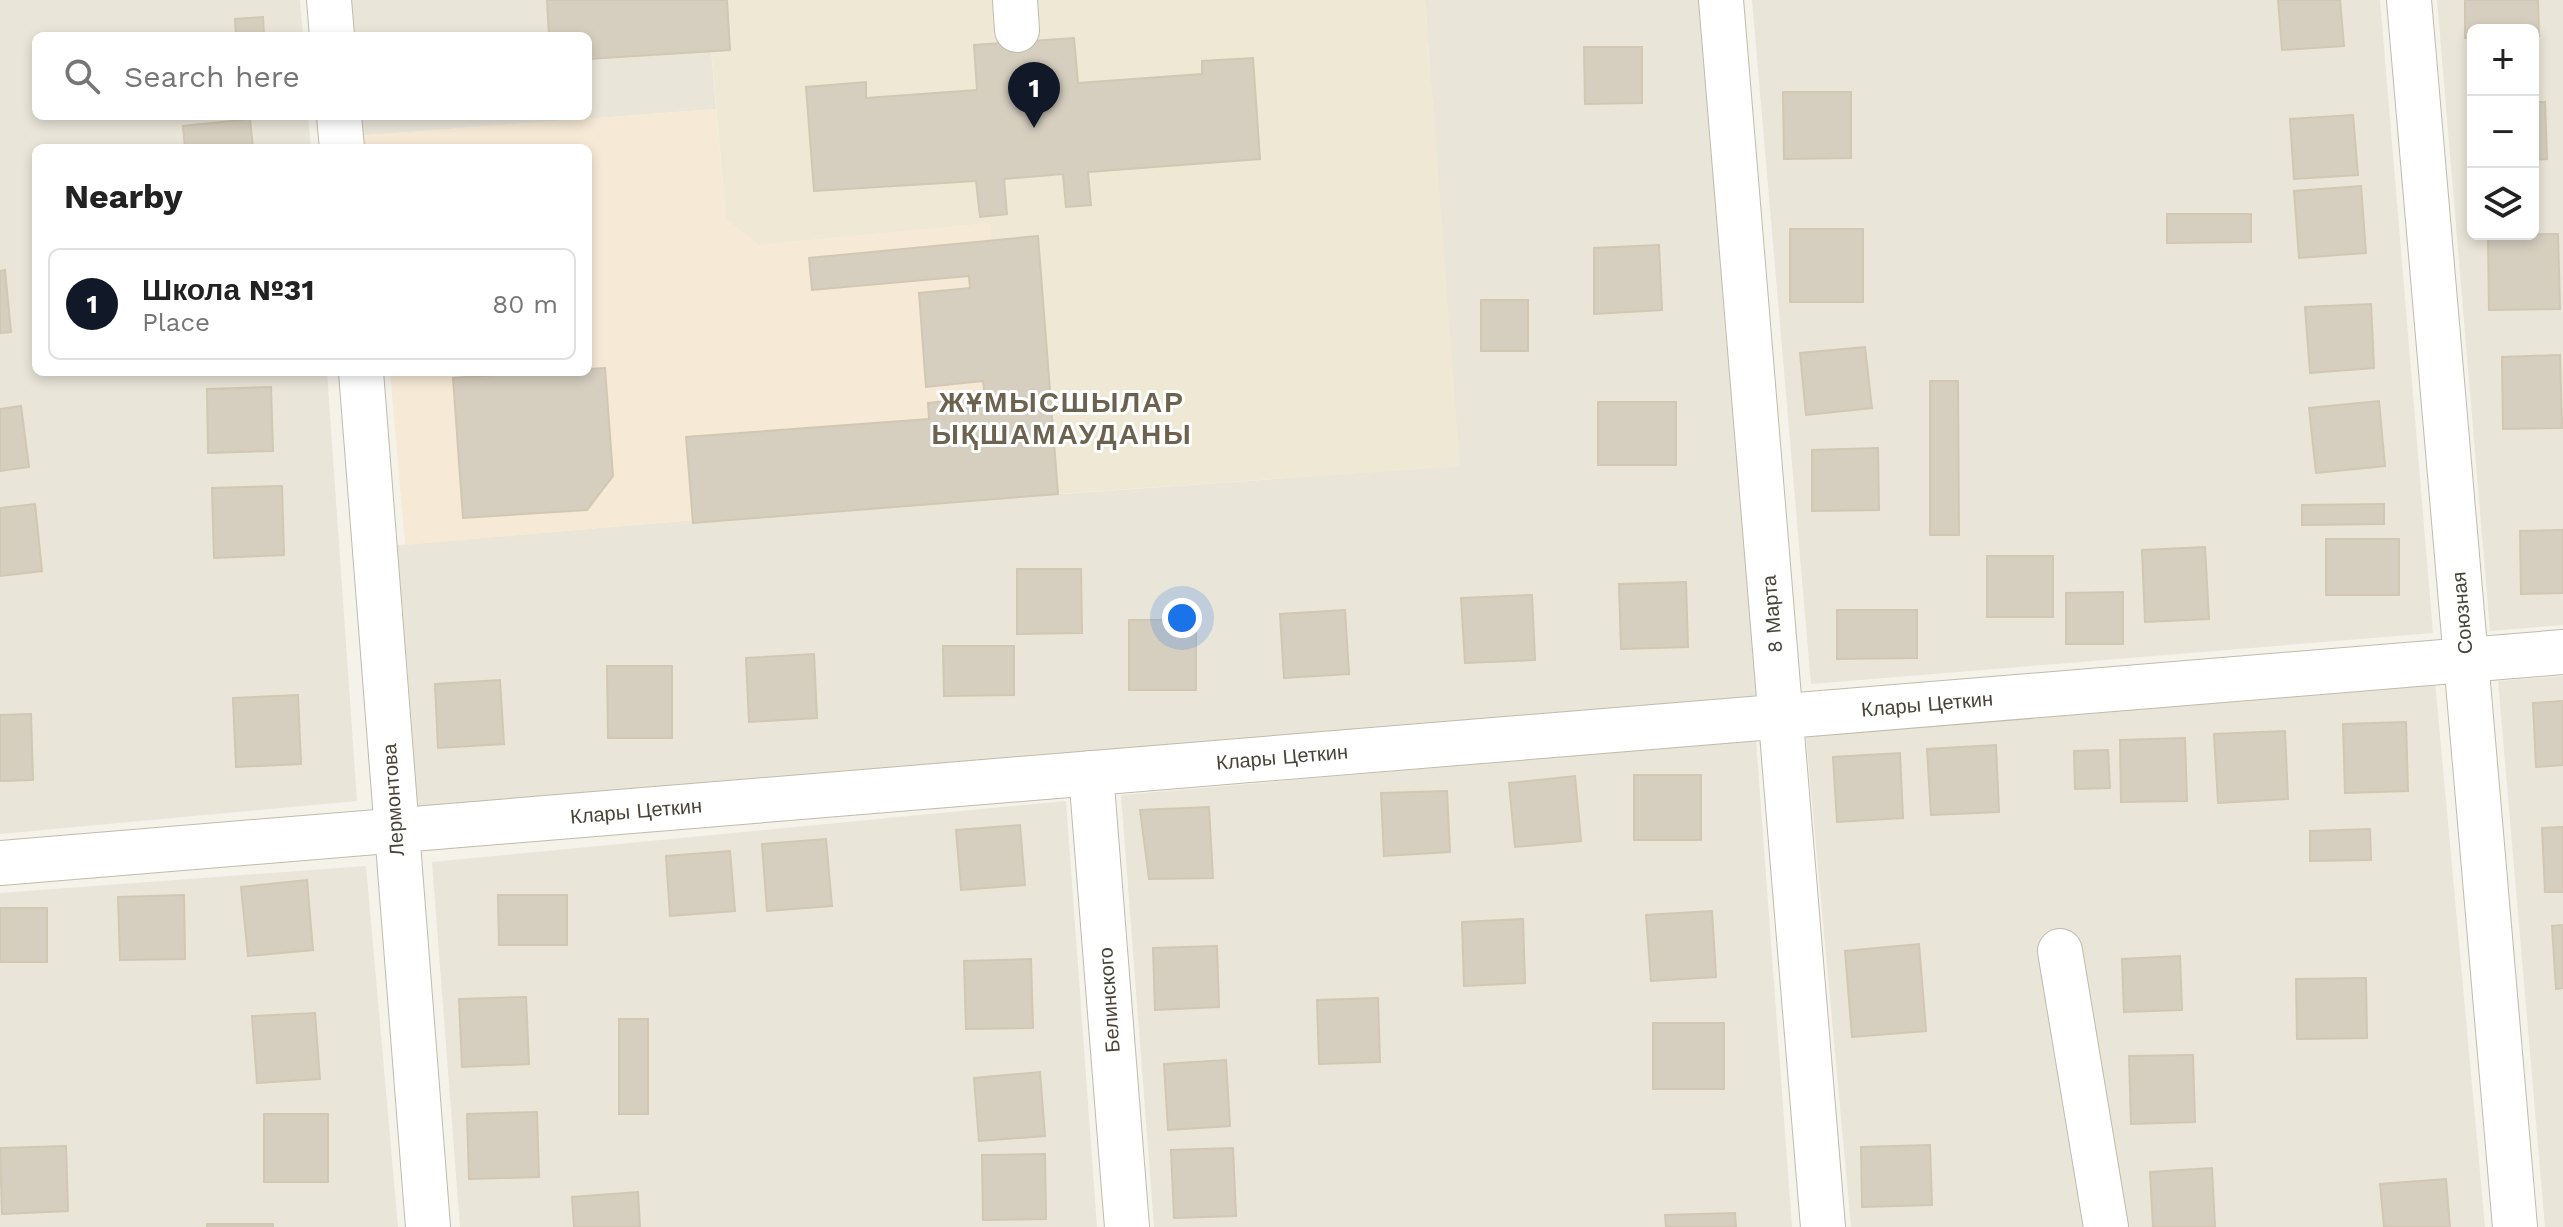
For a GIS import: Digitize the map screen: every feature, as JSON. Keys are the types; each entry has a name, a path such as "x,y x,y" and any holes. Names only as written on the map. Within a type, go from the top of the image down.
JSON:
{"street":[{"path":"329,0 332,32"},
{"name":"8 Марта","path":"1721,0 1823,1227"},
{"name":"Союзная","path":"2409,0 2515,1227"},
{"path":"339,120 342,144"},
{"name":"Лермонтова","path":"361,376 428,1227"},
{"name":"Клары Цеткин","path":"0,863 2563,652"},
{"name":"Белинского","path":"1091,773 1127,1227"},
{"path":"2060,951 2106,1227"}],"shaded area":[{"path":"0,0 300,0 303,32 32,32 32,120 308,120 311,144 32,144 32,376 327,376 357,801 0,834"},
{"path":"329,0 707,0 716,109 592,118 592,32 332,32"},
{"path":"707,0 1425,0 1460,466 1013,497 990,223 758,245 726,219"},
{"path":"1425,0 1721,0 1780,716 394,820 375,547 706,519 1459,466"},
{"path":"1752,0 2380,0 2433,633 1811,684"},
{"path":"2437,0 2563,0 2563,625 2490,631"},
{"path":"716,109 726,219 758,245 990,223 1013,497 405,545 390,376 592,376 592,144 342,144 341,137"},
{"path":"339,120 569,120 341,137"},
{"path":"2563,676 2563,1227 2545,1227 2498,681"},
{"path":"2435,681 2485,1227 1851,1227 1806,737"},
{"path":"1756,740 1792,1227 1154,1227 1121,795"},
{"path":"1066,801 1097,1227 460,1227 432,862"},
{"path":"366,866 398,1227 0,1227 0,893"}],"building":[{"path":"547,0 727,0 730,50 592,59 592,32 549,32"},
{"path":"2278,0 2340,0 2344,46 2282,50"},
{"path":"2465,0 2538,0 2539,24 2467,24 2465,38"},
{"path":"263,17 264,32 236,32 235,19"},
{"path":"1074,38 1078,83 1202,74 1202,61 1253,58 1260,159 1088,172 1091,205 1066,207 1063,174 1004,179 1007,214 980,217 976,181 814,191 806,87 866,82 866,98 977,90 974,45"},
{"path":"1584,47 1642,47 1642,103 1585,104"},
{"path":"1783,92 1851,92 1851,158 1784,159"},
{"path":"2539,102 2545,102 2547,159 2539,160"},
{"path":"2353,115 2358,175 2294,179 2290,119"},
{"path":"250,120 253,144 185,144 183,126"},
{"path":"2361,186 2366,253 2299,258 2294,191"},
{"path":"2167,214 2251,214 2251,242 2167,243"},
{"path":"1790,229 1863,229 1863,302 1790,302"},
{"path":"2539,234 2558,234 2560,309 2489,310 2488,240 2539,240"},
{"path":"1038,236 1058,494 693,523 686,437 929,419 928,403 985,397 983,381 926,387 919,293 970,288 969,276 812,290 809,258"},
{"path":"1659,245 1662,310 1594,314 1594,248"},
{"path":"5,270 11,332 0,333 0,271"},
{"path":"1481,300 1528,300 1528,351 1481,351"},
{"path":"2371,304 2374,368 2310,373 2305,307"},
{"path":"1865,347 1872,408 1806,415 1800,353"},
{"path":"2560,355 2562,428 2503,429 2502,357"},
{"path":"605,368 613,476 587,510 463,518 453,378 592,376 592,369"},
{"path":"1930,381 1958,381 1959,535 1930,535"},
{"path":"271,387 273,451 208,453 207,389"},
{"path":"2379,401 2385,466 2316,473 2309,408"},
{"path":"1598,402 1676,402 1676,465 1598,465"},
{"path":"21,406 29,467 0,471 0,409"},
{"path":"1878,448 1879,510 1812,511 1812,450"},
{"path":"282,486 284,555 214,558 212,488"},
{"path":"35,504 42,571 0,576 0,508"},
{"path":"2384,504 2384,524 2302,525 2302,505"},
{"path":"2563,530 2563,593 2521,594 2520,531"},
{"path":"2326,539 2399,539 2399,595 2326,595"},
{"path":"2205,547 2209,619 2145,622 2142,550"},
{"path":"1987,556 2053,556 2053,617 1987,617"},
{"path":"1017,569 1081,569 1082,633 1017,634"},
{"path":"1686,582 1688,647 1621,649 1619,584"},
{"path":"2123,592 2123,644 2066,644 2066,593"},
{"path":"1532,595 1535,660 1465,663 1461,598"},
{"path":"1345,610 1349,674 1284,678 1280,614"},
{"path":"1837,610 1917,610 1917,658 1837,659"},
{"path":"1129,620 1196,620 1196,690 1129,690"},
{"path":"943,646 1014,646 1014,695 944,696"},
{"path":"814,654 817,718 749,722 746,658"},
{"path":"607,666 672,666 672,738 608,738"},
{"path":"500,680 504,744 438,748 435,684"},
{"path":"298,695 301,764 236,767 233,698"},
{"path":"2563,701 2563,765 2536,767 2533,703"},
{"path":"31,714 33,780 0,781 0,715"},
{"path":"2406,722 2408,791 2345,793 2343,724"},
{"path":"2285,731 2288,799 2218,803 2214,734"},
{"path":"2185,738 2187,801 2121,802 2120,740"},
{"path":"1996,745 1999,812 1931,815 1927,749"},
{"path":"2108,750 2110,788 2075,789 2074,751"},
{"path":"1900,753 1903,818 1837,822 1833,757"},
{"path":"1634,775 1701,775 1701,840 1634,840"},
{"path":"1575,776 1581,841 1515,847 1509,783"},
{"path":"1447,791 1450,852 1384,856 1381,793"},
{"path":"1209,807 1213,878 1149,879 1140,810"},
{"path":"1020,825 1025,885 961,890 956,830"},
{"path":"2563,827 2563,892 2545,892 2542,828"},
{"path":"2370,829 2371,860 2310,861 2310,831"},
{"path":"826,839 832,906 767,911 762,844"},
{"path":"730,851 735,911 670,916 666,856"},
{"path":"307,880 313,950 248,956 241,887"},
{"path":"184,895 185,959 120,960 118,897"},
{"path":"498,895 567,895 567,945 499,945"},
{"path":"0,908 47,908 47,962 0,962"},
{"path":"1712,911 1716,977 1651,981 1646,915"},
{"path":"1523,919 1525,983 1464,986 1462,922"},
{"path":"2563,925 2563,988 2556,989 2552,926"},
{"path":"1919,944 1926,1031 1852,1037 1845,951"},
{"path":"1217,946 1219,1007 1155,1010 1153,948"},
{"path":"2180,956 2182,1010 2124,1012 2122,959"},
{"path":"1031,959 1033,1028 966,1029 964,961"},
{"path":"2366,978 2367,1038 2297,1039 2296,979"},
{"path":"526,997 529,1064 462,1067 459,999"},
{"path":"1378,998 1380,1062 1319,1064 1317,1000"},
{"path":"315,1013 320,1079 257,1083 252,1016"},
{"path":"619,1019 648,1019 648,1114 619,1114"},
{"path":"1653,1023 1724,1023 1724,1089 1653,1089"},
{"path":"2193,1055 2195,1122 2131,1124 2129,1056"},
{"path":"1226,1060 1230,1126 1168,1130 1164,1064"},
{"path":"1040,1072 1045,1136 979,1141 974,1078"},
{"path":"537,1112 539,1177 469,1179 467,1114"},
{"path":"264,1114 328,1114 328,1182 264,1182"},
{"path":"1930,1145 1932,1205 1862,1207 1861,1147"},
{"path":"66,1146 68,1211 2,1214 0,1148"},
{"path":"1233,1148 1236,1216 1174,1218 1171,1150"},
{"path":"1045,1154 1046,1219 983,1220 982,1155"},
{"path":"2212,1168 2215,1227 2153,1227 2150,1172"},
{"path":"2446,1179 2450,1227 2384,1227 2380,1184"},
{"path":"638,1192 640,1227 574,1227 572,1197"},
{"path":"1735,1213 1736,1227 1666,1227 1665,1215"},
{"path":"207,1224 273,1224 273,1227 207,1227"}],"place":[{"name":"Школа №31","path":"1034,128"}],"district":[{"name":"ЖҰМЫСШЫЛАР ЫҚШАМАУДАНЫ","path":"1062,418"}]}
